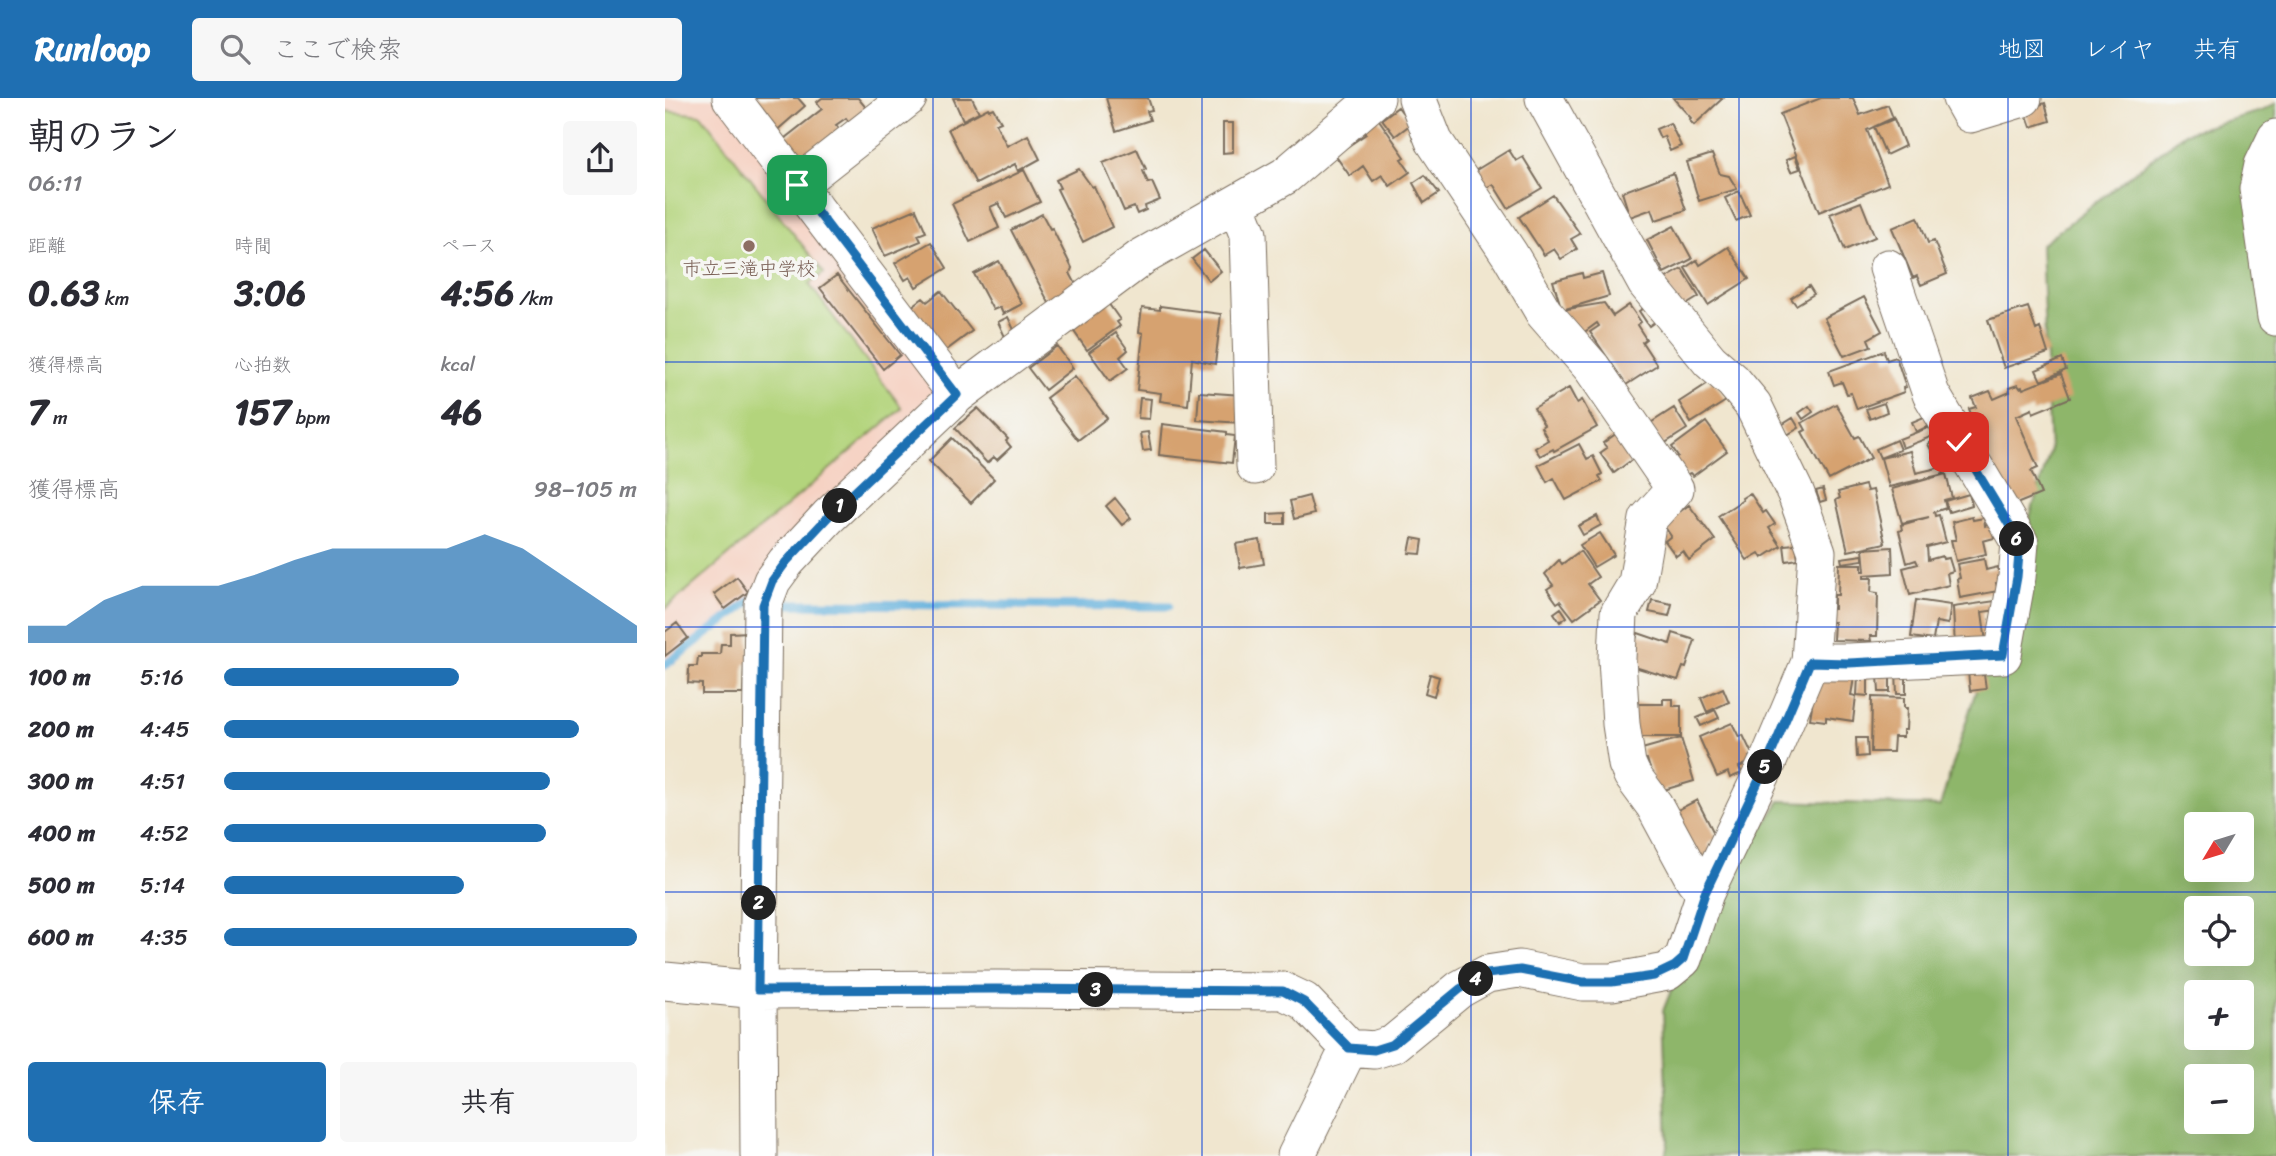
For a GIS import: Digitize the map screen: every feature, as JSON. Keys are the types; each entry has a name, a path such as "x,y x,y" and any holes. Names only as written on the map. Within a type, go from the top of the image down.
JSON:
{"street":[{"path":"731,98 957,395"},
{"path":"797,185 908,98"},
{"path":"759,1156 758,990 763,605 772,581 828,517 957,395 1142,257 1285,176 1376,98"},
{"path":"1417,98 1434,141 1544,313 1592,368 1675,489 1648,519 1637,583 1619,614 1617,659 1627,764 1654,806 1694,879 1705,893"},
{"path":"665,981 758,990 1283,991 1304,1002 1349,1048 1374,1050 1393,1044 1460,989 1487,974 1520,970 1594,983 1667,972 1683,959 1705,893 1769,759 1810,662 1817,552 1796,494 1759,417 1742,390 1710,361 1646,283 1544,98"},
{"path":"1961,98 1970,114 2023,98"},
{"path":"2276,138 2263,165 2257,189 2276,317"},
{"path":"1236,204 1248,234 1255,466"},
{"path":"1810,662 1849,663 2003,655 2017,577 2020,543 1931,394 1888,268"},
{"path":"1296,1156 1349,1048"}],"shaded area":[{"name":"市立三滝中学校","path":"665,98 721,98 944,394 756,601 665,671"}],"green space":[{"path":"2276,103 2276,1156 1665,1156 1668,1142 1663,1011 1693,935 1780,801 1940,806 2050,452 2041,245 2185,133 2264,110"},
{"name":"市立三滝中学校","path":"665,111 701,115 824,273 809,284 902,408 665,609"}],"building":[{"path":"746,98 798,98 805,106 775,132"},
{"path":"822,98 858,98 873,116 855,130 846,118 836,125 846,137 803,171 780,142 822,109 817,102"},
{"path":"953,98 972,98 979,112 963,120"},
{"path":"1106,98 1148,98 1152,110 1147,111 1150,120 1116,131"},
{"path":"1673,98 1723,98 1694,125"},
{"path":"1821,98 1853,98 1860,115 1888,105 1893,118 1867,130 1888,184 1819,212 1780,114"},
{"path":"2045,103 2050,121 2031,127 2025,110"},
{"path":"1398,107 1411,124 1395,136 1382,119"},
{"path":"988,108 993,108 1001,122 996,124 1007,146 1028,135 1040,159 1018,171 1015,164 976,184 948,129"},
{"path":"1377,117 1405,157 1401,159 1410,172 1390,186 1382,175 1373,181 1363,166 1350,176 1335,155 1366,134 1361,128"},
{"path":"1894,119 1905,146 1886,155 1874,127"},
{"path":"1223,123 1233,123 1233,152 1223,153"},
{"path":"1670,123 1681,146 1670,151 1664,136 1660,138 1656,129"},
{"path":"1137,149 1146,169 1143,171 1148,183 1152,182 1160,200 1145,206 1146,210 1137,214 1134,207 1124,211 1103,163"},
{"path":"1509,150 1516,161 1523,157 1542,188 1508,208 1493,184 1484,189 1473,172"},
{"path":"1712,154 1720,174 1729,176 1737,189 1699,201 1687,162"},
{"path":"1795,156 1800,169 1791,172 1786,160"},
{"path":"1079,169 1092,187 1094,186 1112,227 1083,242 1057,189 1060,188 1056,180"},
{"path":"1024,170 1040,202 1006,218 999,203 990,207 999,228 970,242 952,204"},
{"path":"1673,173 1686,210 1656,220 1652,209 1630,217 1622,192"},
{"path":"1425,175 1439,193 1424,203 1413,183"},
{"path":"1739,191 1750,215 1736,221 1725,198"},
{"path":"1553,195 1580,234 1571,239 1577,249 1561,259 1554,249 1544,255 1519,217"},
{"path":"1861,202 1875,237 1845,250 1830,214"},
{"path":"916,209 926,232 918,235 921,241 885,256 872,228"},
{"path":"1042,214 1072,268 1070,273 1079,290 1050,305 1011,230"},
{"path":"1918,217 1928,243 1934,241 1947,274 1921,285 1917,276 1913,278 1892,228"},
{"path":"1674,226 1692,259 1664,273 1647,240"},
{"path":"931,242 947,268 916,287 910,277 905,280 895,263"},
{"path":"1728,247 1749,279 1708,305 1685,268 1697,260 1700,265"},
{"path":"1204,250 1221,271 1209,281 1192,259"},
{"path":"999,261 1022,304 1003,314 1000,307 993,310 974,274"},
{"path":"1682,269 1699,297 1681,308 1663,280"},
{"path":"1582,273 1583,278 1602,273 1609,296 1562,310 1553,281"},
{"path":"837,275 900,355 883,369 820,288"},
{"path":"1809,286 1814,294 1796,305 1791,298"},
{"path":"941,291 972,331 944,352 910,308 923,298 927,302"},
{"path":"1864,297 1882,331 1868,339 1871,346 1844,356 1824,318"},
{"path":"1106,300 1120,320 1117,322 1120,326 1087,350 1068,323"},
{"path":"1604,303 1613,316 1629,305 1641,322 1637,325 1646,339 1642,342 1657,365 1626,385 1590,332 1599,326 1597,323 1579,336 1562,310"},
{"path":"1160,306 1221,314 1215,364 1192,359 1188,405 1160,401 1161,393 1137,390 1143,333 1139,332 1142,308 1160,310"},
{"path":"1647,306 1656,321 1649,326 1639,311"},
{"path":"2028,307 2036,330 2040,328 2048,353 2004,368 1988,320"},
{"path":"1008,317 1016,334 1006,339 998,322"},
{"path":"1116,333 1128,350 1120,357 1128,368 1110,381 1089,352"},
{"path":"1057,346 1073,368 1045,390 1028,368"},
{"path":"1884,351 1887,360 1896,357 1906,387 1903,388 1904,392 1857,409 1851,393 1847,394 1842,382 1834,385 1829,371"},
{"path":"2062,359 2066,370 2041,381 2036,370"},
{"path":"2061,374 2070,398 2033,413 2032,409 2016,416 2038,468 2031,471 2041,494 2009,507 1969,409 1976,407 1972,398 1990,391 1994,399 2010,392 2009,388 2018,385 2023,389"},
{"path":"1075,376 1107,418 1078,440 1046,398"},
{"path":"1713,380 1726,401 1691,423 1679,402"},
{"path":"1569,388 1577,403 1582,400 1597,427 1540,456 1535,448 1548,440 1541,427 1544,425 1534,408"},
{"path":"1199,392 1242,395 1241,423 1197,420"},
{"path":"1140,398 1151,399 1149,419 1138,418"},
{"path":"1884,403 1887,412 1870,419 1866,409"},
{"path":"1836,404 1855,438 1859,436 1871,458 1829,480 1802,432 1806,430 1802,423"},
{"path":"1809,406 1813,412 1803,419 1799,413"},
{"path":"978,408 1008,439 1006,441 1011,447 997,460 994,457 987,463 955,428"},
{"path":"1674,408 1687,429 1662,445 1649,424"},
{"path":"1931,414 1935,423 1916,432 1912,422"},
{"path":"1793,418 1799,428 1785,436 1780,426"},
{"path":"1706,422 1727,451 1693,476 1690,473 1686,475 1674,459 1678,456 1672,447"},
{"path":"1162,424 1227,432 1227,435 1235,436 1232,463 1159,455"},
{"path":"1938,424 1941,433 1902,448 1899,439"},
{"path":"1620,431 1637,456 1614,473 1600,453 1607,448 1603,443"},
{"path":"1148,432 1151,450 1143,451 1140,433"},
{"path":"1940,437 1947,449 1934,456 1928,444"},
{"path":"952,438 994,479 971,503 929,461"},
{"path":"1896,440 1900,450 1880,458 1876,449"},
{"path":"1579,444 1587,459 1593,456 1602,474 1599,476 1602,481 1566,500 1554,478 1547,482 1538,465"},
{"path":"1910,451 1916,473 1942,467 1944,474 1889,487 1881,458"},
{"path":"1946,474 1952,498 1944,500 1946,508 1934,512 1935,516 1939,515 1946,542 1927,547 1928,560 1942,556 1943,559 1949,558 1953,571 1947,573 1949,585 1910,595 1903,568 1918,564 1916,560 1907,563 1899,531 1902,530 1901,525 1929,517 1902,523 1892,489"},
{"path":"1865,485 1867,491 1873,490 1885,543 1848,551 1836,500 1840,498 1838,492"},
{"path":"1823,489 1826,500 1820,502 1816,491"},
{"path":"1750,493 1763,513 1766,511 1775,524 1769,528 1781,546 1762,558 1759,553 1747,560 1718,516"},
{"path":"1969,494 1972,505 1949,512 1945,501"},
{"path":"1309,496 1314,514 1294,519 1290,501"},
{"path":"1115,498 1131,518 1122,525 1106,506"},
{"path":"1689,505 1715,540 1689,560 1683,551 1676,556 1665,541 1671,536 1663,524"},
{"path":"1285,513 1285,524 1268,524 1268,514"},
{"path":"1597,516 1601,525 1583,535 1578,526"},
{"path":"1972,517 1973,520 1984,518 1985,526 1991,524 1994,538 1983,541 1986,554 1956,561 1951,540 1956,540 1952,522"},
{"path":"1600,533 1614,555 1594,567 1580,545"},
{"path":"1412,538 1423,540 1421,554 1409,553"},
{"path":"1260,540 1264,564 1240,568 1236,544"},
{"path":"1796,544 1798,559 1786,561 1784,545"},
{"path":"1892,547 1893,573 1864,575 1864,578 1872,578 1871,592 1878,593 1877,636 1870,636 1871,641 1833,640 1834,622 1830,622 1830,609 1834,609 1834,595 1838,595 1839,564 1862,564 1862,571 1865,571 1863,549"},
{"path":"1580,551 1598,577 1588,584 1600,600 1574,619 1547,589 1553,585 1545,574 1559,560 1562,564"},
{"path":"1863,555 1863,560 1842,563 1841,558"},
{"path":"1984,559 1986,570 1998,567 2001,582 1996,583 1998,591 1960,598 1957,564"},
{"path":"737,577 748,592 725,609 714,594"},
{"path":"1652,600 1672,604 1669,616 1649,612"},
{"path":"1916,600 1951,605 1948,624 1936,622 1933,640 1911,637"},
{"path":"1995,601 1997,610 1982,612 1986,642 1955,647 1953,607"},
{"path":"1561,608 1567,617 1560,622 1554,613"},
{"path":"677,623 688,638 665,656 665,632"},
{"path":"749,632 750,664 744,664 743,694 702,694 702,684 688,683 689,666 697,666 701,654 720,654 721,644 730,644 730,633"},
{"path":"1638,633 1670,644 1673,633 1695,640 1686,668 1683,667 1678,680 1628,665"},
{"path":"1981,670 1986,689 1970,691 1968,672"},
{"path":"1896,672 1906,672 1906,694 1897,694"},
{"path":"1817,673 1854,678 1851,695 1856,696 1853,721 1826,717 1826,721 1810,719"},
{"path":"1430,674 1439,677 1434,696 1425,693"},
{"path":"1890,674 1890,692 1879,692 1878,675"},
{"path":"1858,676 1868,676 1868,696 1857,695"},
{"path":"1723,688 1729,702 1707,712 1701,698"},
{"path":"1872,697 1904,698 1904,708 1907,708 1906,730 1903,730 1903,737 1894,737 1893,752 1871,752"},
{"path":"1663,699 1673,699 1673,706 1681,706 1681,737 1631,737 1631,704 1663,704"},
{"path":"1715,710 1719,718 1701,726 1697,718"},
{"path":"1732,723 1739,737 1743,735 1753,756 1749,757 1751,762 1739,767 1742,773 1730,778 1728,772 1717,777 1699,737"},
{"path":"1681,738 1694,781 1657,792 1642,749"},
{"path":"1856,738 1867,738 1868,756 1857,757"},
{"path":"1697,800 1717,839 1708,844 1712,853 1699,860 1672,813"}],"waterway":[{"path":"665,665 753,599"},
{"path":"777,604 1168,606"}],"place":[{"name":"市立三滝中学校","path":"749,246"}],"route":[{"path":"797,185 957,395 828,517 786,562 772,581 763,605 758,990 1283,991 1304,1002 1349,1048 1374,1050 1393,1044 1460,989 1487,974 1520,970 1594,983 1667,972 1683,959 1705,893 1769,759 1810,662 1849,663 2003,655 2017,577 2020,543 1959,442"}]}
